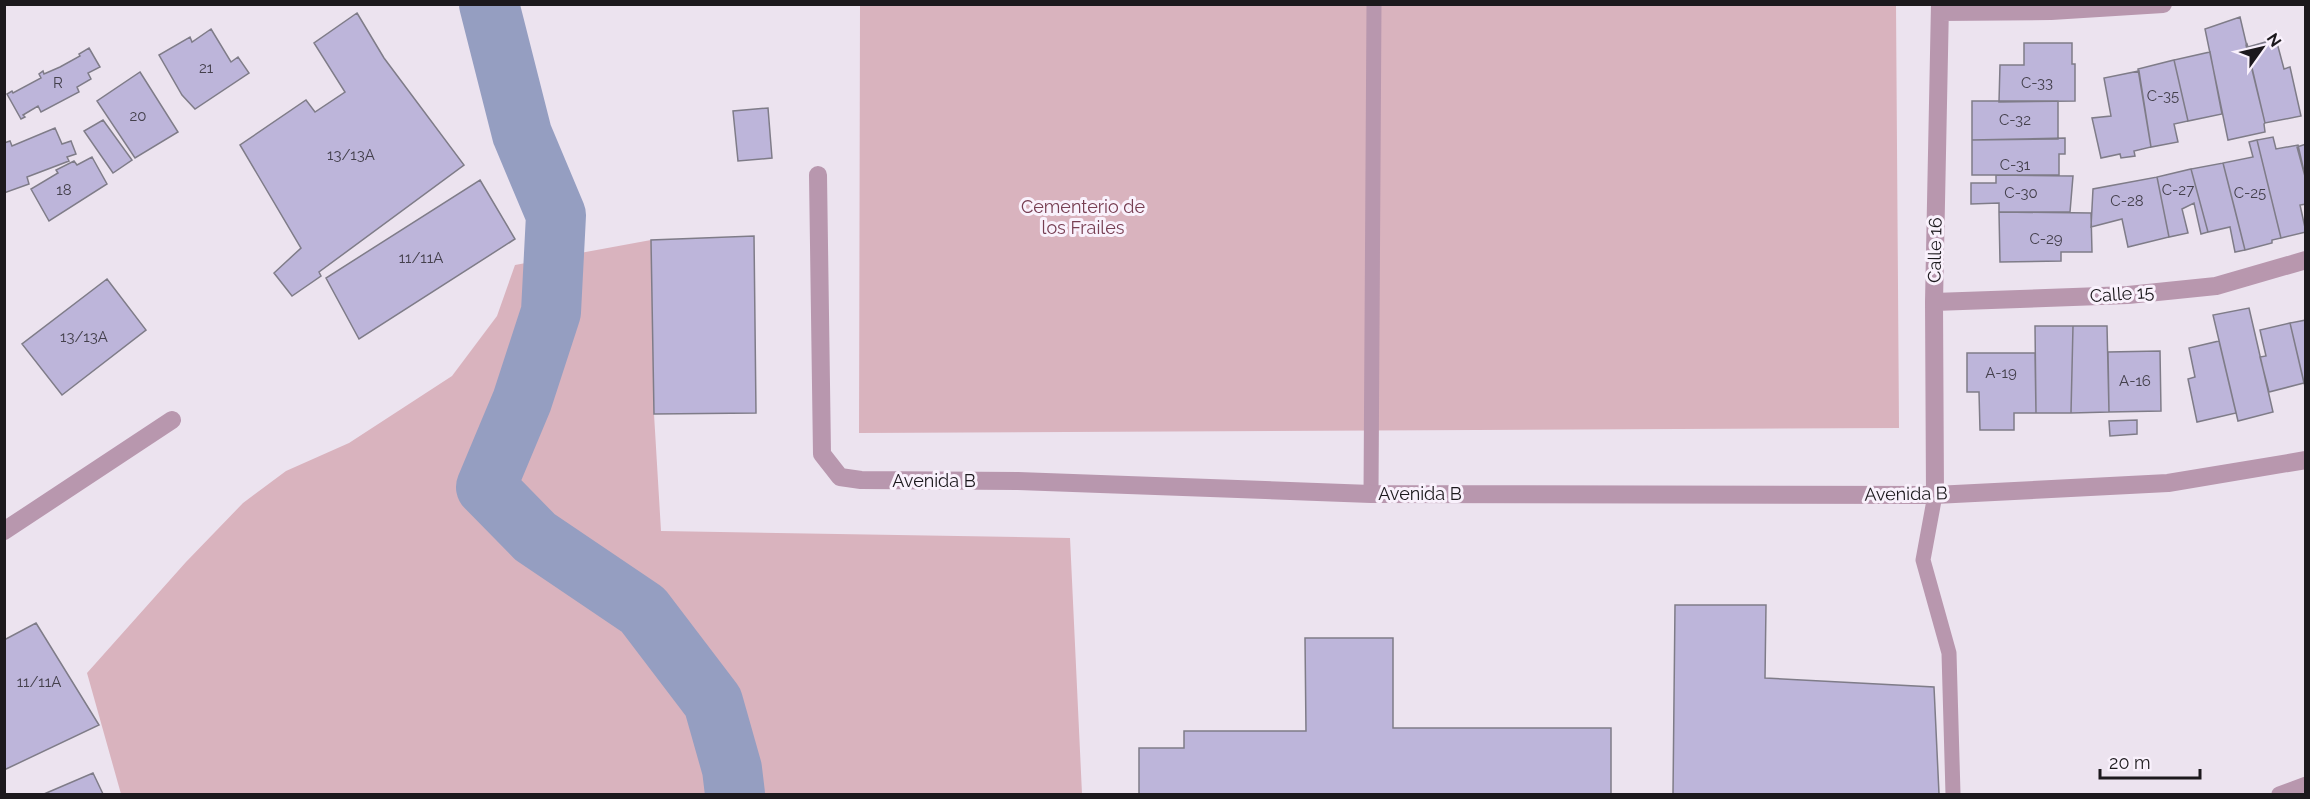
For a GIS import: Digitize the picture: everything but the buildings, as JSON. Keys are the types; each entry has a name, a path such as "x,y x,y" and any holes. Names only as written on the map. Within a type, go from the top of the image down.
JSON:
{"street":[{"path":"1940,8 2051,11 2163,4"},
{"name":"Calle 16","path":"1935,495 1934,302 1940,8"},
{"name":"Avenida B","path":"818,176 822,454 840,477 861,480 1018,481 1371,494 1935,495 2168,483 2306,460"},
{"name":"Calle 15","path":"1934,302 2128,296 2216,286 2306,260"},
{"path":"4,531 172,420"}],"lane":[{"path":"1371,494 1374,4"},
{"path":"1935,495 1923,560 1949,653 1953,795"},
{"path":"2279,795 2306,784"}],"green space":[{"name":"Cementerio de los Frailes","path":"860,5 1896,5 1899,428 859,433"},
{"path":"651,240 654,414 661,531 1070,538 1082,794 121,794 87,673 186,562 243,503 286,471 349,443 452,376 497,316 515,265"}],"waterway":[{"path":"489,4 522,134 556,215 551,312 522,401 486,487 535,537 643,610 713,702 732,769 735,794"}]}
